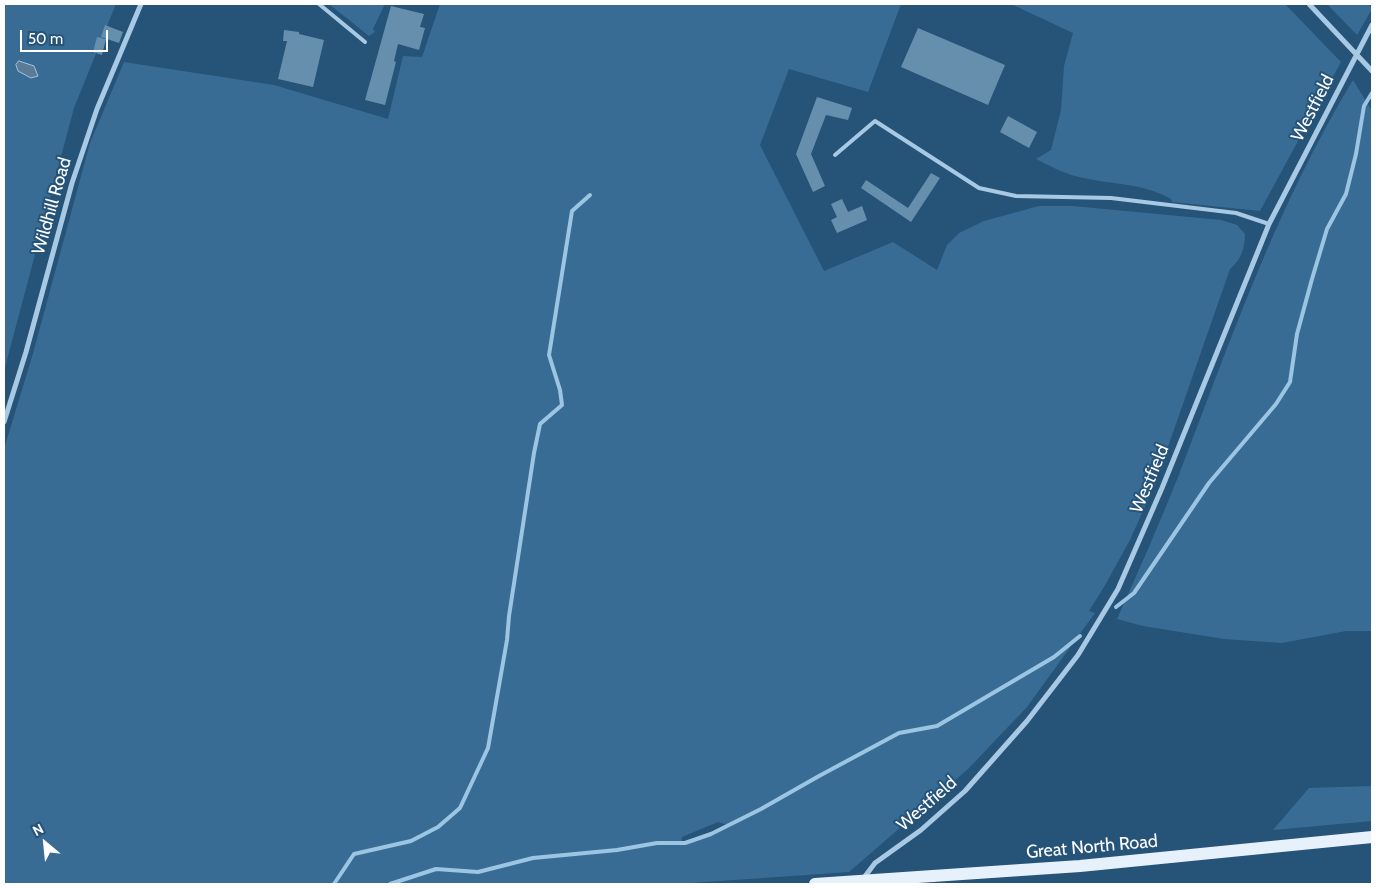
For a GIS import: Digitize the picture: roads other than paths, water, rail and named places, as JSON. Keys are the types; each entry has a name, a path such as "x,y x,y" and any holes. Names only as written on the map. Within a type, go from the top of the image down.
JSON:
{"main road":[{"name":"Great North Road","path":"815,884 1080,866 1372,837"}],"street":[{"name":"Wildhill Road","path":"4,422 26,352 72,184 97,109 141,4"},
{"path":"1308,4 1372,71"},
{"name":"Westfield","path":"862,881 875,863 921,830 965,791 1037,708 1078,655 1118,589 1162,488 1269,224 1372,25"}],"lane":[{"path":"319,4 365,42"},
{"path":"835,155 875,122 979,188 1016,196 1111,198 1236,213 1269,224"}],"waterway":[{"path":"1116,607 1134,593 1209,483 1276,404 1290,382 1297,334 1312,279 1327,229 1346,194 1356,154 1364,106 1372,93"},
{"path":"334,884 354,854 411,841 438,827 460,808 488,748 507,640 509,616 540,424 562,405 560,390 549,355 572,211 590,195"},
{"path":"390,884 436,869 478,872 533,858 617,850 657,843 685,843 711,834 761,809 899,733 937,726 1054,657 1080,636"}]}
